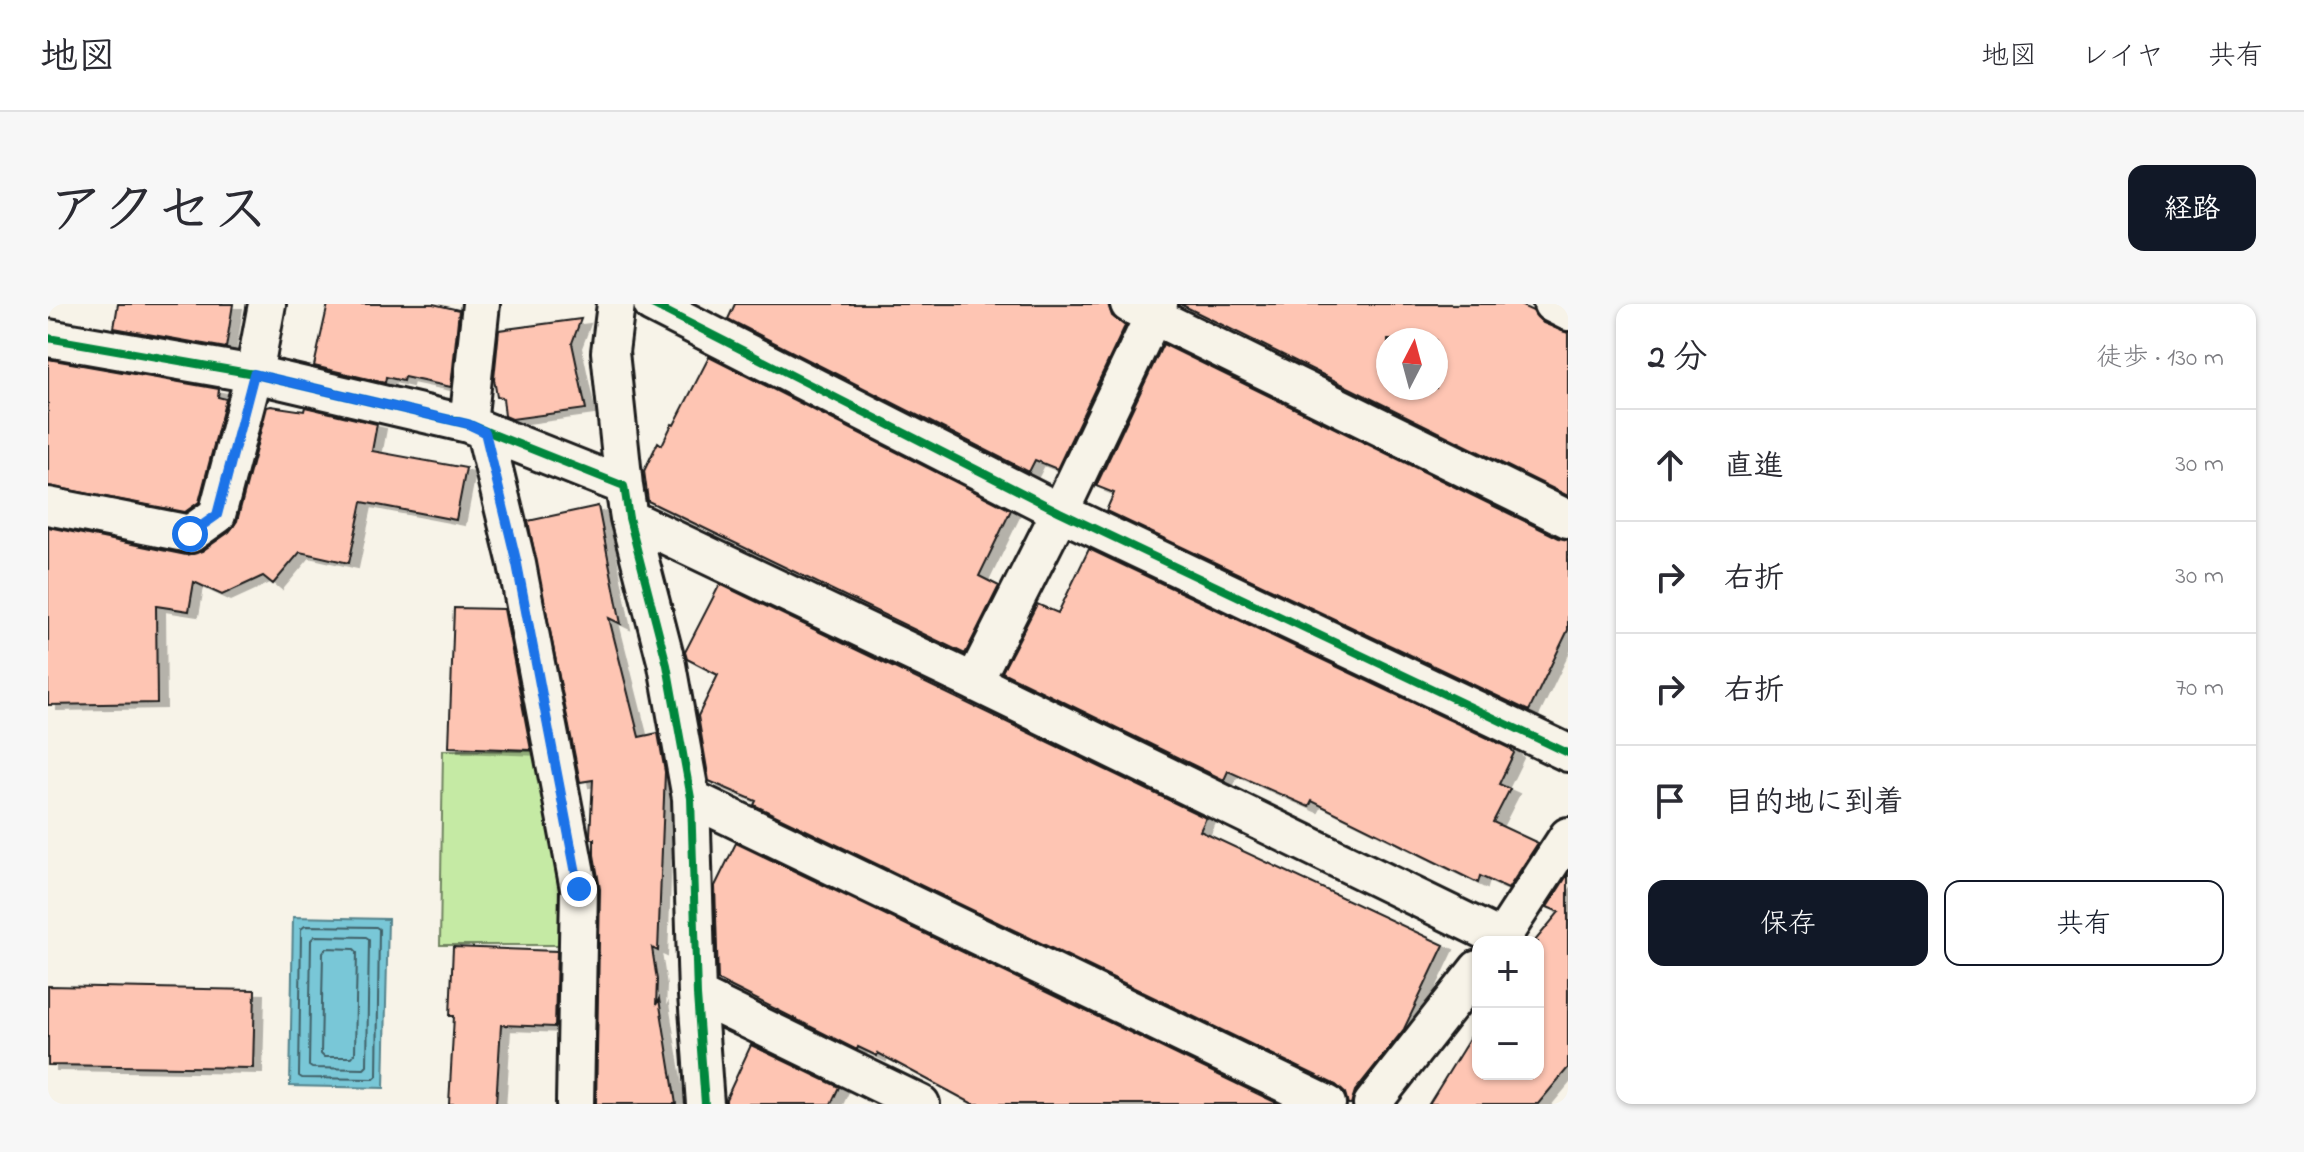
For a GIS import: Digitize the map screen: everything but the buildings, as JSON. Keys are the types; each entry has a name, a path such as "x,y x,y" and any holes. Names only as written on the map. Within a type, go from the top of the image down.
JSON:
{"street":[{"path":"48,506 190,534 217,515 254,374 267,304"},
{"path":"481,304 477,428 517,564 579,889 575,1104"},
{"path":"616,304 610,352 626,502 667,665 691,798 697,995 705,1104"},
{"path":"652,304 1060,512 1568,753"},
{"path":"1552,304 1568,312"},
{"path":"974,682 1060,512 1147,308 1568,519"},
{"path":"48,338 254,374 477,428 974,682 1493,936"},
{"path":"691,798 1327,1104"},
{"path":"1504,936 1568,836"},
{"path":"1372,1104 1472,977"},
{"path":"697,995 921,1104"}],"green space":[{"path":"443,750 537,751 567,910 568,945 440,945"}],"water":[{"path":"293,917 388,919 384,1088 290,1086"}],"cycle path":[{"path":"652,304 1060,512 1568,753"},
{"path":"48,338 254,374 468,424 624,486 629,518 667,665 691,798 697,995 705,1104"}],"route":[{"path":"190,534 217,515 254,374 468,424 485,432 517,564 579,889"}]}
